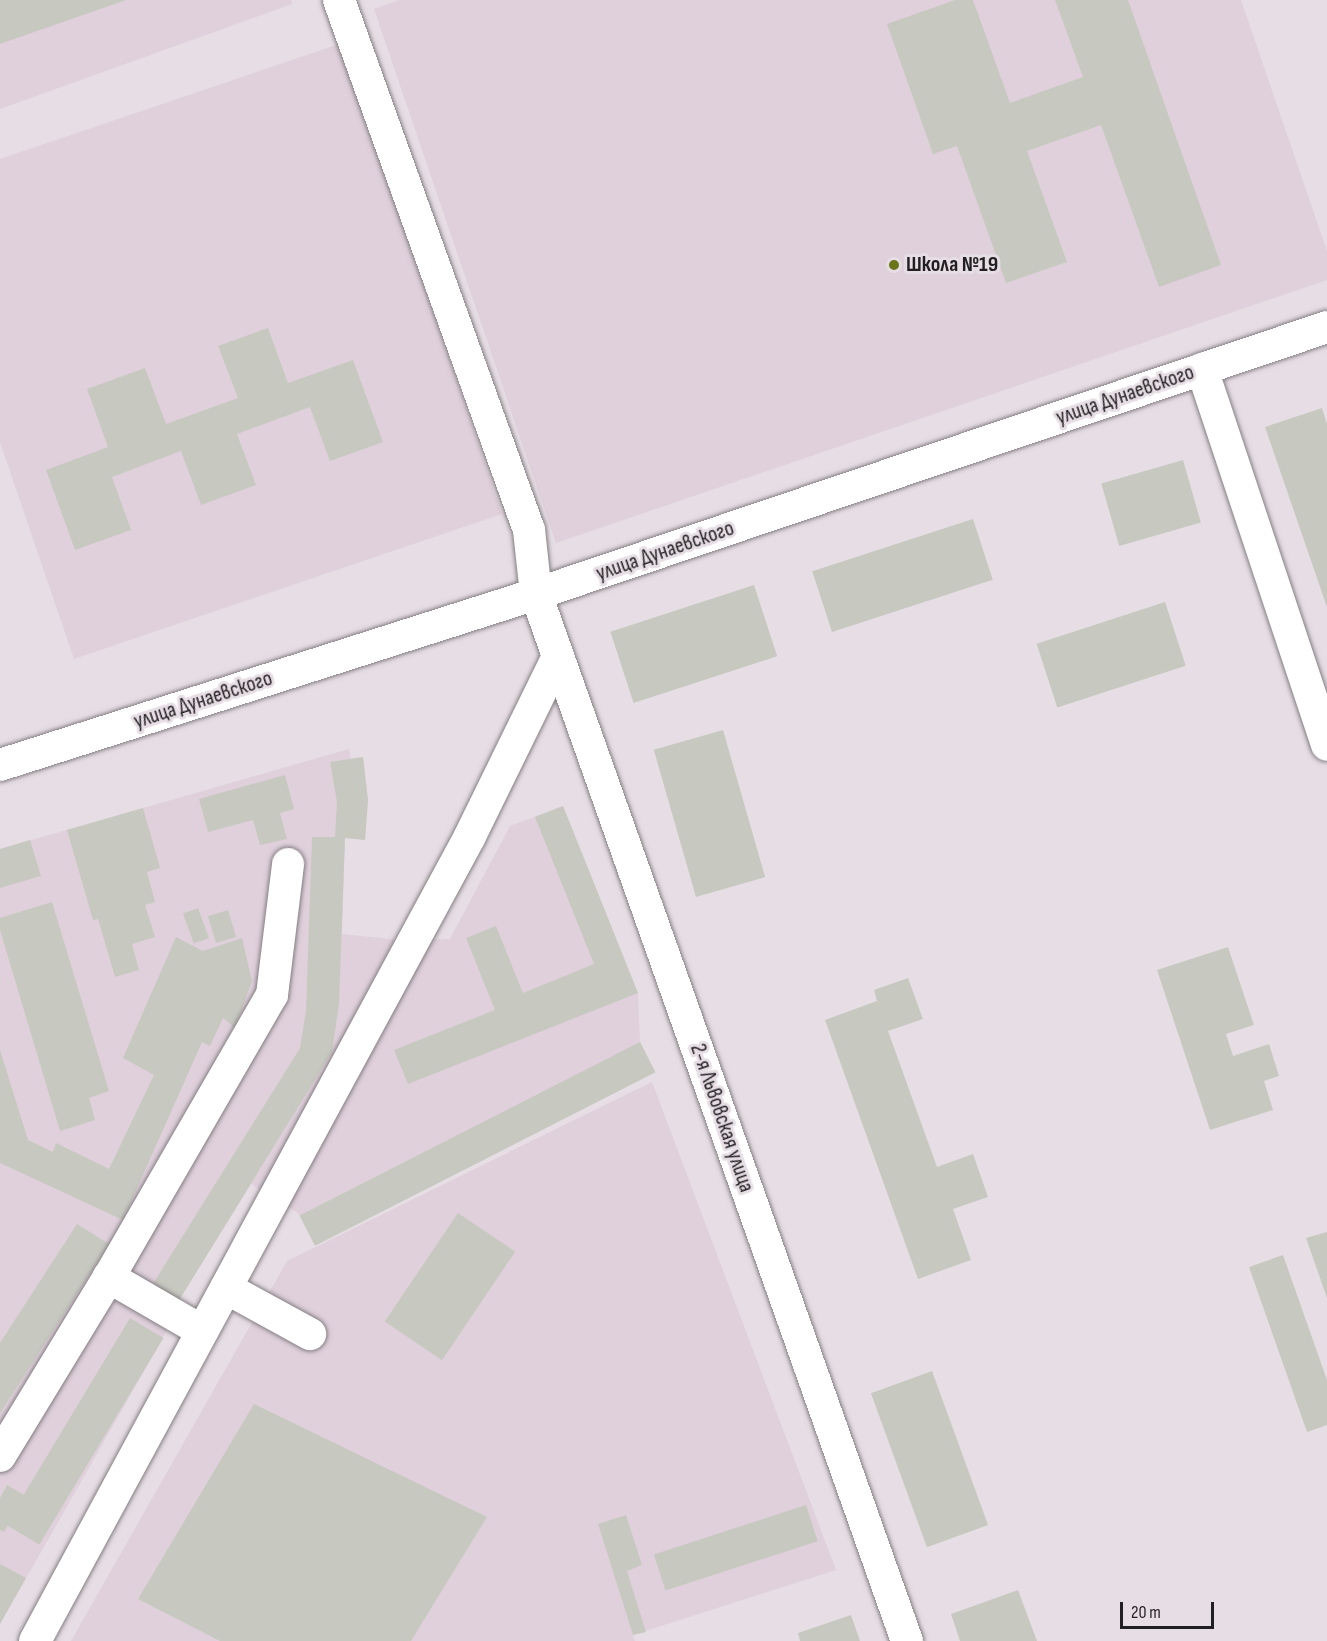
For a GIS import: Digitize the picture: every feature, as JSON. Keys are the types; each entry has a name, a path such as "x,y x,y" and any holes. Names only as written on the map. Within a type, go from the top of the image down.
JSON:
{"street":[{"name":"2-я Львовская улица","path":"339,0 529,530 536,594 907,1641"},
{"name":"улица Дунаевского","path":"0,765 536,594 1327,327"},
{"path":"1202,369 1327,745"},
{"path":"35,1641 470,836 558,656"},
{"path":"0,1456 109,1277 272,995 288,864"},
{"path":"109,1277 202,1331"},
{"path":"226,1288 310,1334"}],"shaded area":[{"path":"0,0 291,0 292,4 0,109"},
{"name":"Школа №19","path":"399,0 1241,0 1327,251 1327,280 556,543 374,9"},
{"path":"342,43 502,514 74,659 0,442 0,159"},
{"path":"349,749 351,759 363,757 368,800 365,840 345,838 342,934 400,940 450,939 510,826 563,806 638,993 640,1042 655,1072 313,1243 298,1213 251,1184 178,1302 163,1338 0,1624 0,849"},
{"path":"652,1082 836,1570 633,1635 635,1641 71,1641 287,1261"}],"building":[{"path":"0,0 126,0 0,44"},
{"path":"955,0 973,0 1010,103 1083,77 1055,0 1128,0 1221,265 1159,287 1101,125 1027,151 1067,262 1006,283 957,146 933,154 887,24"},
{"path":"268,328 288,383 353,360 383,442 330,461 310,407 237,434 256,485 201,505 181,451 112,477 131,530 75,550 46,470 108,447 87,389 145,368 166,424 238,398 218,346"},
{"path":"1322,408 1327,424 1327,607 1265,427"},
{"path":"1183,460 1201,522 1119,546 1101,483"},
{"path":"973,519 993,580 832,632 812,571"},
{"path":"754,585 777,656 634,703 610,632"},
{"path":"1165,602 1186,666 1057,707 1037,644"},
{"path":"723,730 765,877 696,897 654,750"},
{"path":"363,757 368,800 365,840 345,838 339,1004 332,1052 178,1302 151,1287 300,1048 306,1011 312,837 335,837 337,802 330,762"},
{"path":"285,775 294,809 280,813 287,839 260,845 253,820 208,832 199,799"},
{"path":"563,806 638,993 408,1084 394,1050 495,1010 466,938 496,926 523,993 594,964 535,817"},
{"path":"143,808 160,868 147,872 155,902 145,905 155,937 132,944 139,970 115,977 98,919 93,920 67,830"},
{"path":"30,840 41,876 0,888 0,849"},
{"path":"52,902 109,1091 89,1098 95,1120 60,1131 0,930 0,918"},
{"path":"198,908 209,938 194,944 183,913"},
{"path":"228,910 236,937 216,943 208,916"},
{"path":"176,937 203,951 242,938 252,981 235,1028 223,1018 210,1046 202,1042 123,1220 0,1163 0,1050 28,1140 53,1152 56,1143 109,1169 154,1075 123,1058"},
{"path":"1228,947 1254,1025 1226,1034 1233,1056 1269,1044 1279,1076 1264,1081 1273,1110 1210,1130 1157,970"},
{"path":"908,978 923,1019 888,1031 937,1167 973,1154 988,1197 953,1209 971,1260 918,1279 825,1020 877,1001 874,990"},
{"path":"640,1042 655,1072 315,1246 300,1215"},
{"path":"458,1213 515,1252 442,1360 385,1322"},
{"path":"77,1224 109,1244 0,1413 0,1343"},
{"path":"1327,1232 1327,1298 1306,1238"},
{"path":"1283,1255 1327,1380 1327,1425 1307,1432 1249,1267"},
{"path":"130,1318 163,1338 39,1545 6,1525"},
{"path":"932,1371 988,1525 927,1547 871,1393"},
{"path":"254,1404 487,1517 411,1641 220,1641 138,1599"},
{"path":"7,1485 24,1495 4,1532 0,1530 0,1498"},
{"path":"806,1505 818,1541 666,1591 654,1554"},
{"path":"626,1515 642,1565 627,1571 646,1632 633,1635 598,1524"},
{"path":"0,1564 26,1578 0,1624"},
{"path":"1018,1590 1037,1641 960,1641 951,1614"},
{"path":"851,1615 860,1641 800,1641 798,1633"}],"place":[{"name":"Школа №19","path":"894,265"}]}
